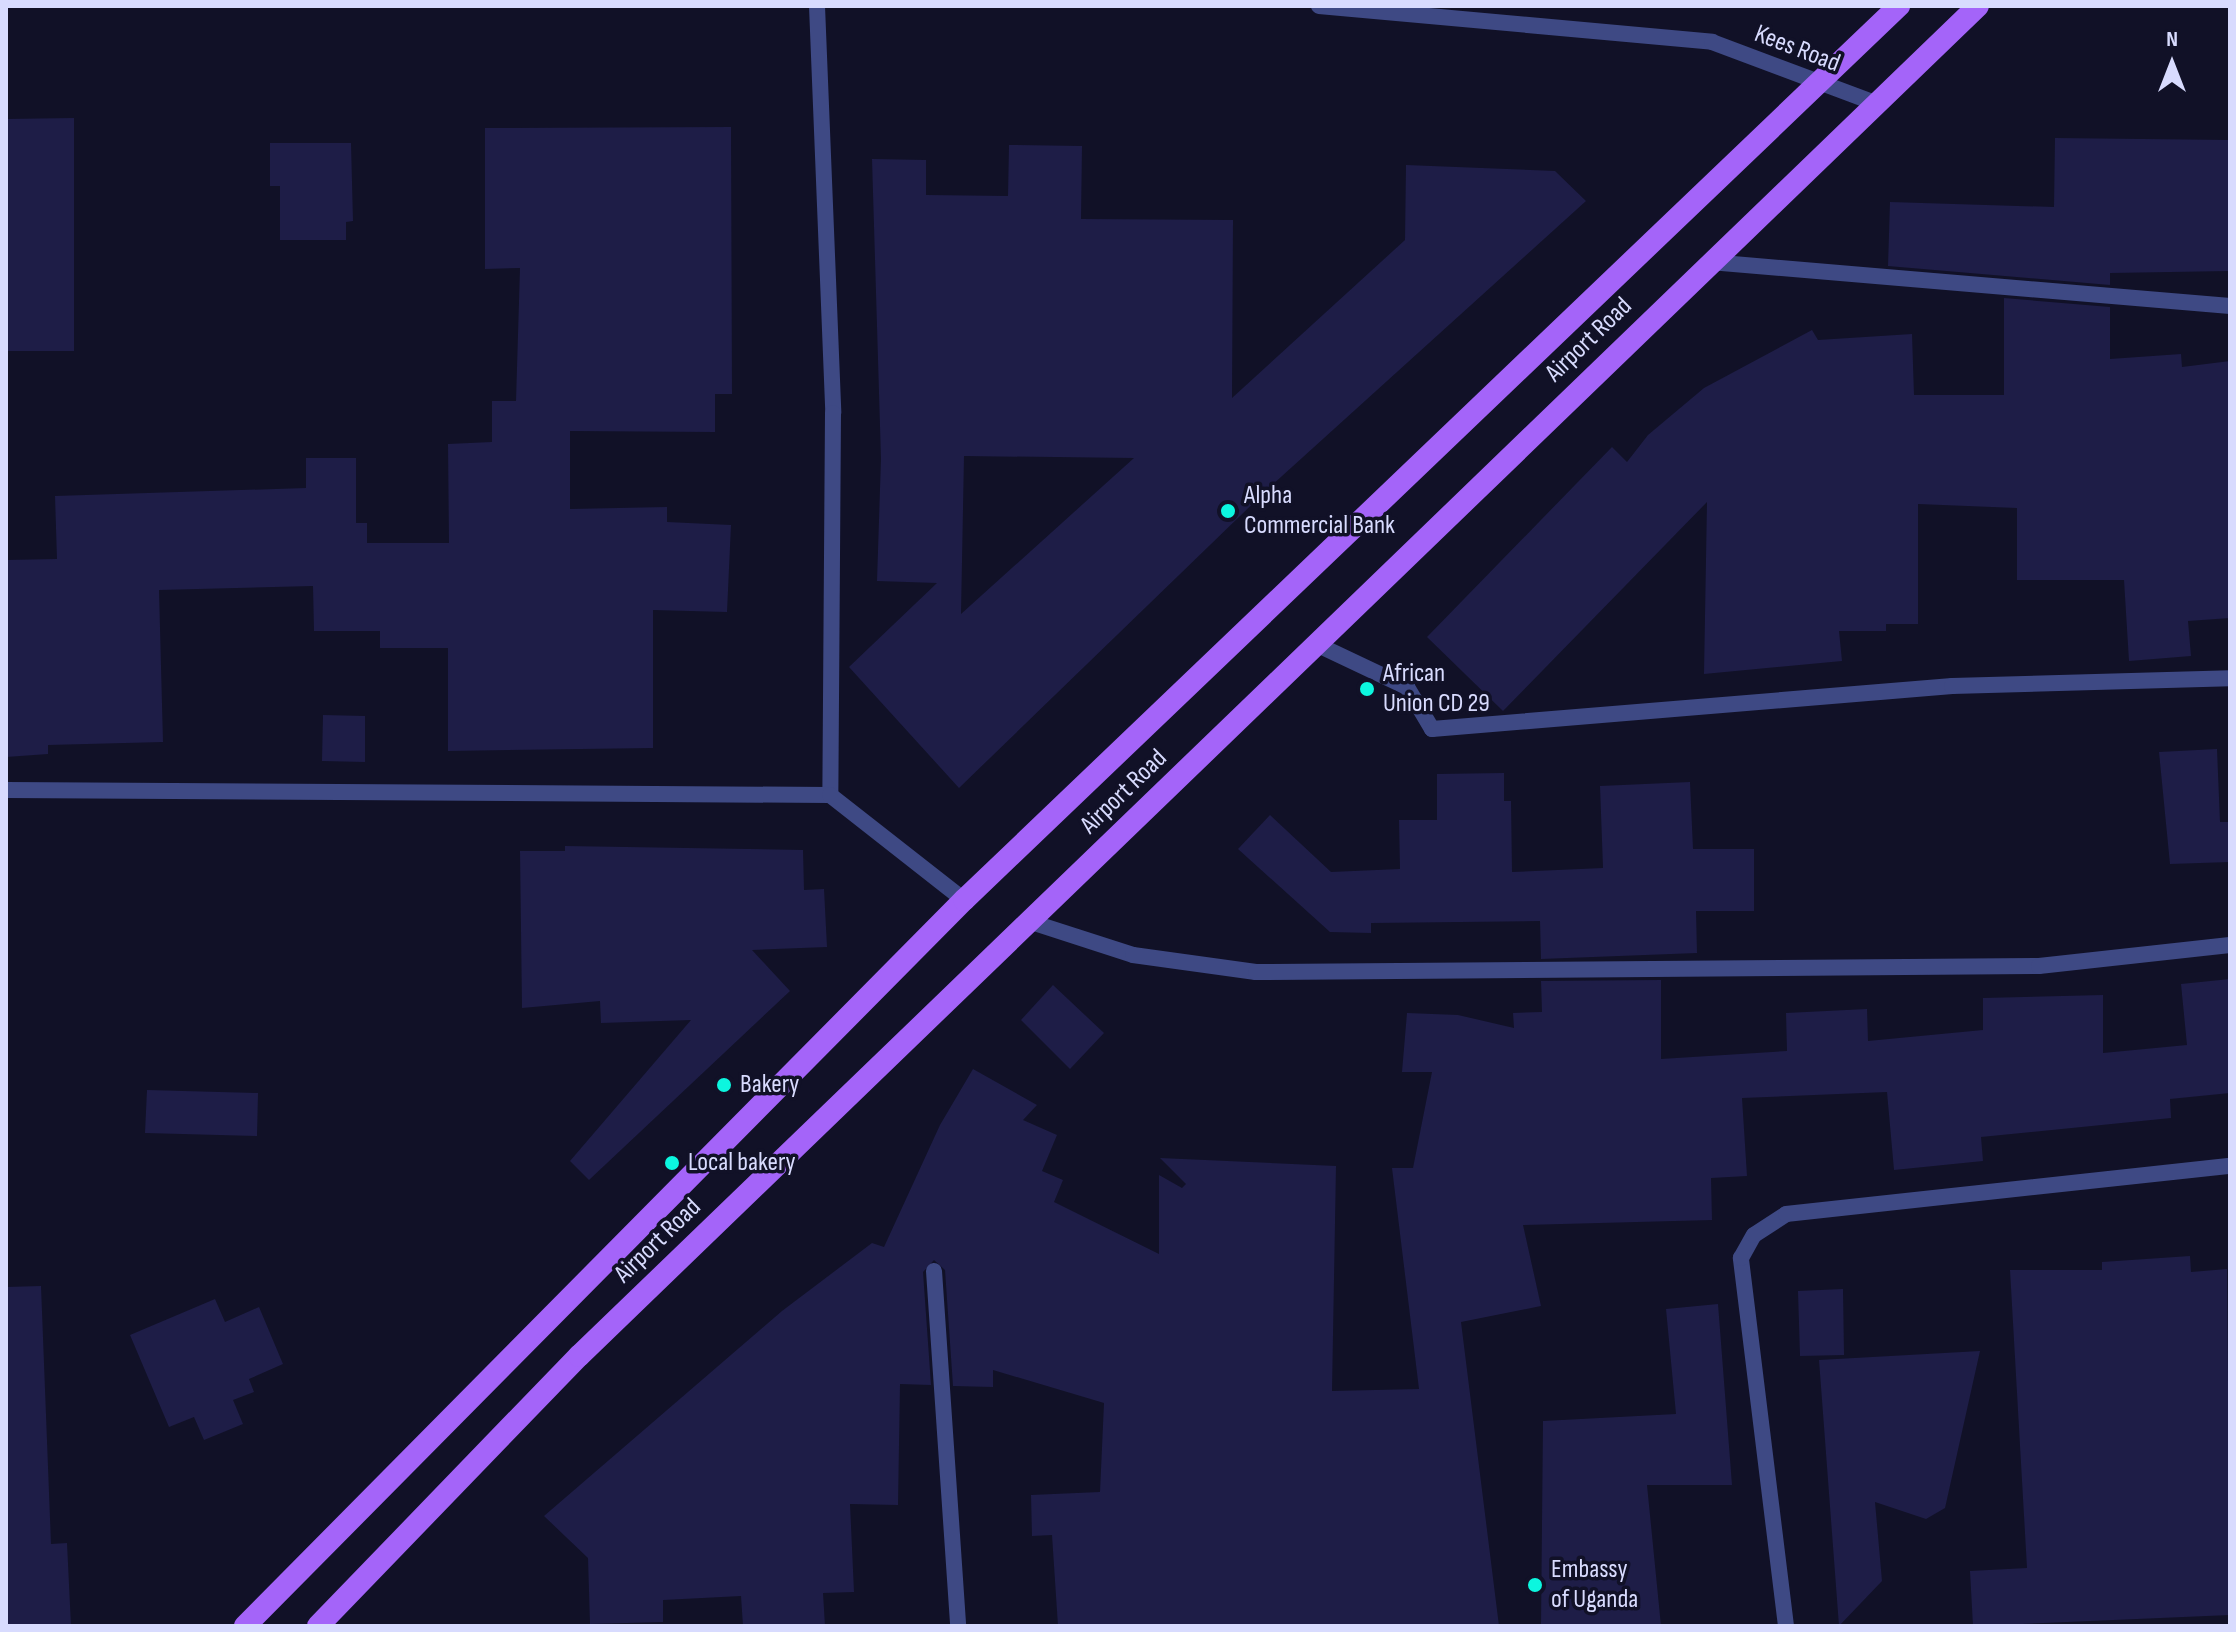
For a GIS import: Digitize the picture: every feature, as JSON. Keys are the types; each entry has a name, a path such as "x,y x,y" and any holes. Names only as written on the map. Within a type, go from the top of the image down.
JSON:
{"main road":[{"name":"Airport Road","path":"245,1626 964,900 1821,84 1899,6"},
{"name":"Airport Road","path":"318,1626 579,1356 1978,6"}],"street":[{"path":"817,6 833,413 830,795"},
{"name":"Kees Road","path":"1319,6 1712,42 1875,103"},
{"path":"1710,262 2230,306"},
{"path":"1316,644 1407,687 1432,729 1952,686 2230,678"},
{"path":"6,790 830,795 964,900"},
{"path":"1031,922 1133,955 1256,972 2039,966 2230,945"},
{"path":"1786,1626 1741,1258 1754,1235 1786,1214 2230,1166"},
{"path":"934,1271 958,1626"}],"building":[{"path":"74,118 74,351 6,351 6,119"},
{"path":"731,127 732,394 715,394 715,432 570,431 570,509 667,507 667,522 731,525 727,612 653,610 653,748 448,751 448,648 380,648 380,631 314,631 313,586 159,590 163,742 48,745 48,754 6,757 6,560 57,559 55,496 306,488 306,458 356,458 356,523 367,523 367,543 449,543 448,444 492,442 492,401 516,401 520,268 485,269 485,128"},
{"path":"2055,138 2230,140 2230,271 2110,273 2110,285 1888,266 1890,202 2054,207"},
{"path":"270,143 351,143 353,221 346,222 346,240 280,240 280,186 270,186"},
{"path":"1009,145 1082,146 1081,219 1233,220 1232,398 1405,240 1406,165 1555,171 1586,201 1271,486 959,788 849,667 937,583 877,581 881,459 872,159 926,160 926,195 1008,196","holes":["964,456 1134,458 961,614"]},
{"path":"2004,298 2110,307 2110,359 2181,354 2182,367 2230,361 2230,618 2188,621 2191,656 2129,661 2124,580 2017,580 2017,508 1918,504 1918,624 1886,624 1886,631 1839,631 1842,661 1704,674 1707,502 1503,711 1427,637 1612,447 1627,462 1648,435 1704,388 1812,330 1818,340 1912,334 1914,395 2004,395"},
{"path":"323,715 365,716 365,762 322,761"},
{"path":"2217,749 2220,822 2230,822 2230,862 2170,864 2159,752"},
{"path":"1504,773 1504,801 1511,801 1512,872 1603,868 1600,786 1690,782 1693,849 1754,849 1754,911 1696,911 1697,953 1541,959 1540,921 1371,923 1371,933 1330,932 1238,849 1270,815 1331,872 1400,869 1399,820 1437,820 1437,774"},
{"path":"565,846 803,850 804,890 824,889 827,947 752,950 790,991 589,1180 570,1161 691,1020 601,1023 600,1001 522,1008 520,851 565,851"},
{"path":"2230,979 2230,1093 2170,1099 2171,1118 1981,1137 1983,1161 1894,1170 1887,1092 1742,1098 1747,1176 1711,1178 1712,1220 1523,1225 1541,1306 1461,1322 1499,1626 1058,1626 1052,1535 1032,1536 1031,1495 1100,1492 1104,1403 993,1370 993,1387 953,1386 945,1270 934,1260 923,1272 931,1385 900,1384 898,1505 850,1504 854,1592 823,1593 825,1626 743,1626 741,1596 663,1600 663,1622 590,1624 588,1558 544,1516 782,1311 872,1243 884,1247 940,1125 973,1069 1037,1105 1023,1120 1057,1135 1042,1171 1063,1180 1054,1202 1159,1254 1159,1175 1182,1188 1186,1184 1160,1158 1336,1166 1332,1391 1419,1389 1392,1168 1413,1168 1432,1072 1402,1072 1407,1013 1458,1015 1514,1028 1513,1013 1542,1012 1541,981 1661,980 1661,1059 1787,1051 1786,1013 1867,1009 1868,1041 1983,1030 1983,998 2103,995 2103,1053 2187,1045 2181,984"},
{"path":"1053,985 1104,1033 1070,1069 1021,1020"},
{"path":"147,1090 258,1093 257,1136 145,1133"},
{"path":"2190,1256 2191,1272 2227,1269 2230,1615 1973,1626 1970,1571 2027,1568 2010,1270 2102,1270 2102,1262"},
{"path":"41,1286 51,1544 67,1543 71,1626 6,1626 6,1287"},
{"path":"1843,1289 1844,1355 1800,1356 1798,1291"},
{"path":"215,1299 225,1322 259,1307 283,1364 249,1379 254,1392 233,1400 243,1424 204,1440 194,1417 169,1427 130,1335"},
{"path":"1718,1304 1732,1485 1647,1485 1661,1626 1541,1626 1543,1421 1676,1414 1666,1309"},
{"path":"1980,1351 1945,1508 1926,1519 1875,1502 1882,1581 1839,1626 1819,1360"}],"place":[{"name":"Alpha Commercial Bank","path":"1228,511"},
{"name":"African Union CD 29","path":"1367,689"},
{"name":"Bakery","path":"724,1085"},
{"name":"Local bakery","path":"672,1163"},
{"name":"Embassy of Uganda","path":"1535,1585"}]}
